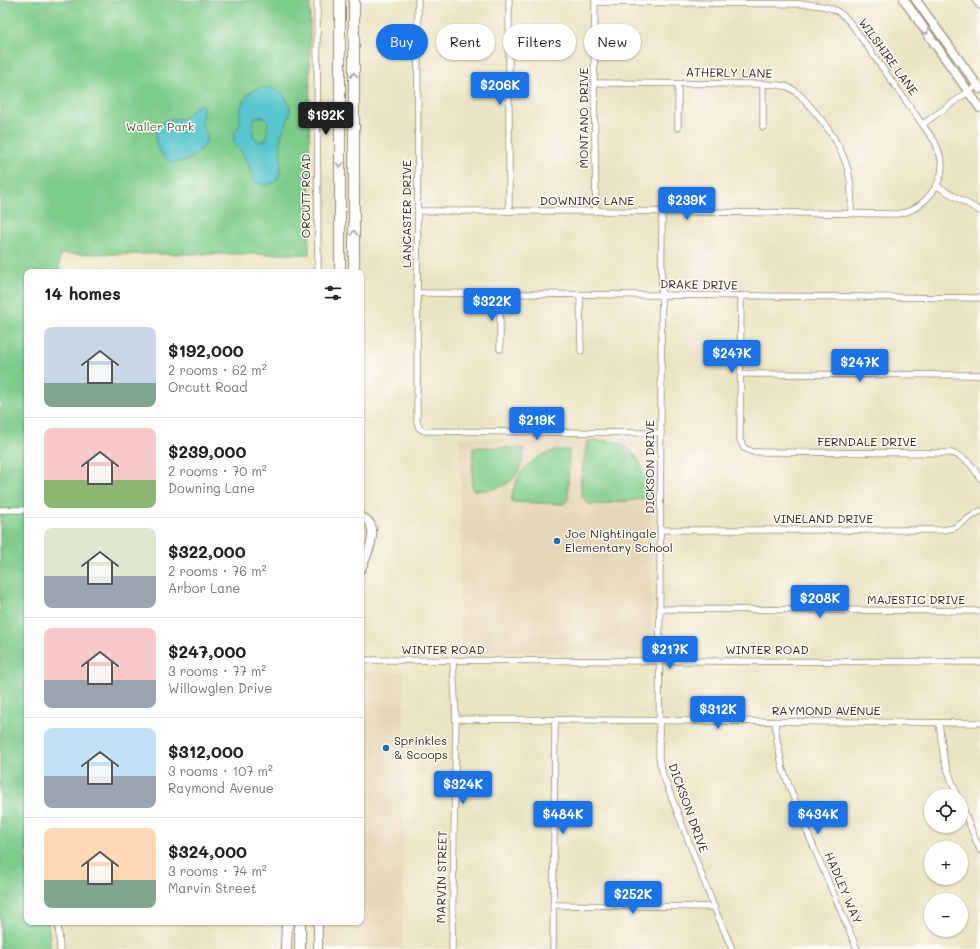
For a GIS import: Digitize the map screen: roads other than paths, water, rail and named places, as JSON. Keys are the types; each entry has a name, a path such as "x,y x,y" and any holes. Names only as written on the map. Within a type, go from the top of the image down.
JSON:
{"highway":[{"path":"340,0 340,269"},
{"path":"354,0 354,269"},
{"path":"286,949 287,925"},
{"path":"300,925 300,949"}],"main road":[{"path":"904,0 980,108"},
{"path":"916,0 979,86"},
{"path":"364,518 370,522 372,533 371,543 364,561"},
{"path":"318,925 318,949"}],"street":[{"name":"ORCUTT ROAD","path":"317,0 318,269"},
{"name":"LANCASTER DRIVE","path":"418,0 418,428 424,431 661,433"},
{"path":"509,0 509,211"},
{"path":"975,0 980,6"},
{"name":"MONTANO DRIVE","path":"595,1 594,83 596,211"},
{"name":"WILSHIRE LANE","path":"595,1 807,4 826,6 837,10 852,25 935,142 941,155 942,164 942,175 937,186"},
{"name":"ATHERLY LANE","path":"594,83 764,84 782,86 797,92 805,99 825,124 840,148 850,179 851,214"},
{"path":"678,84 678,128"},
{"path":"764,84 764,127"},
{"path":"923,124 968,92 979,86"},
{"name":"DOWNING LANE","path":"418,211 897,214 907,212 923,201 937,186"},
{"path":"937,186 980,211"},
{"name":"DICKSON DRIVE","path":"662,212 659,758 663,775 714,907 732,949"},
{"name":"DRAKE DRIVE","path":"418,293 980,298"},
{"path":"500,294 500,349"},
{"path":"580,295 581,351"},
{"path":"740,296 741,374 980,375"},
{"name":"FERNDALE DRIVE","path":"741,374 740,440 744,448 753,452 952,453 967,460 980,478"},
{"path":"0,510 24,510"},
{"name":"VINELAND DRIVE","path":"661,530 942,530 954,528 980,510"},
{"name":"MAJESTIC DRIVE","path":"661,609 980,611"},
{"name":"WINTER ROAD","path":"364,660 980,662"},
{"name":"MARVIN STREET","path":"452,949 456,719 453,661"},
{"name":"RAYMOND AVENUE","path":"456,719 980,723"},
{"path":"553,949 555,720"},
{"name":"HADLEY WAY","path":"775,722 783,770 803,822 857,949"},
{"path":"939,723 944,759 955,789"},
{"path":"968,822 980,850"},
{"path":"553,905 714,907"},
{"path":"58,925 60,949"}],"water":[{"path":"269,87 280,92 287,100 290,108 281,137 281,165 279,176 275,182 266,185 256,182 241,151 234,143 234,133 238,129 241,108 245,98 252,91","holes":["261,117 267,120 267,136 265,141 257,140 254,138 253,134 254,119"]},
{"path":"201,104 203,106 202,124 207,136 203,148 194,156 182,162 169,161 163,156 158,148 155,134 158,127 169,119 185,117"}],"place":[{"name":"Joe Nightingale Elementary School","path":"557,541"},
{"name":"Sprinkles & Scoops","path":"386,748"}],"park label":[{"name":"Waller Park","path":"160,127"}]}
